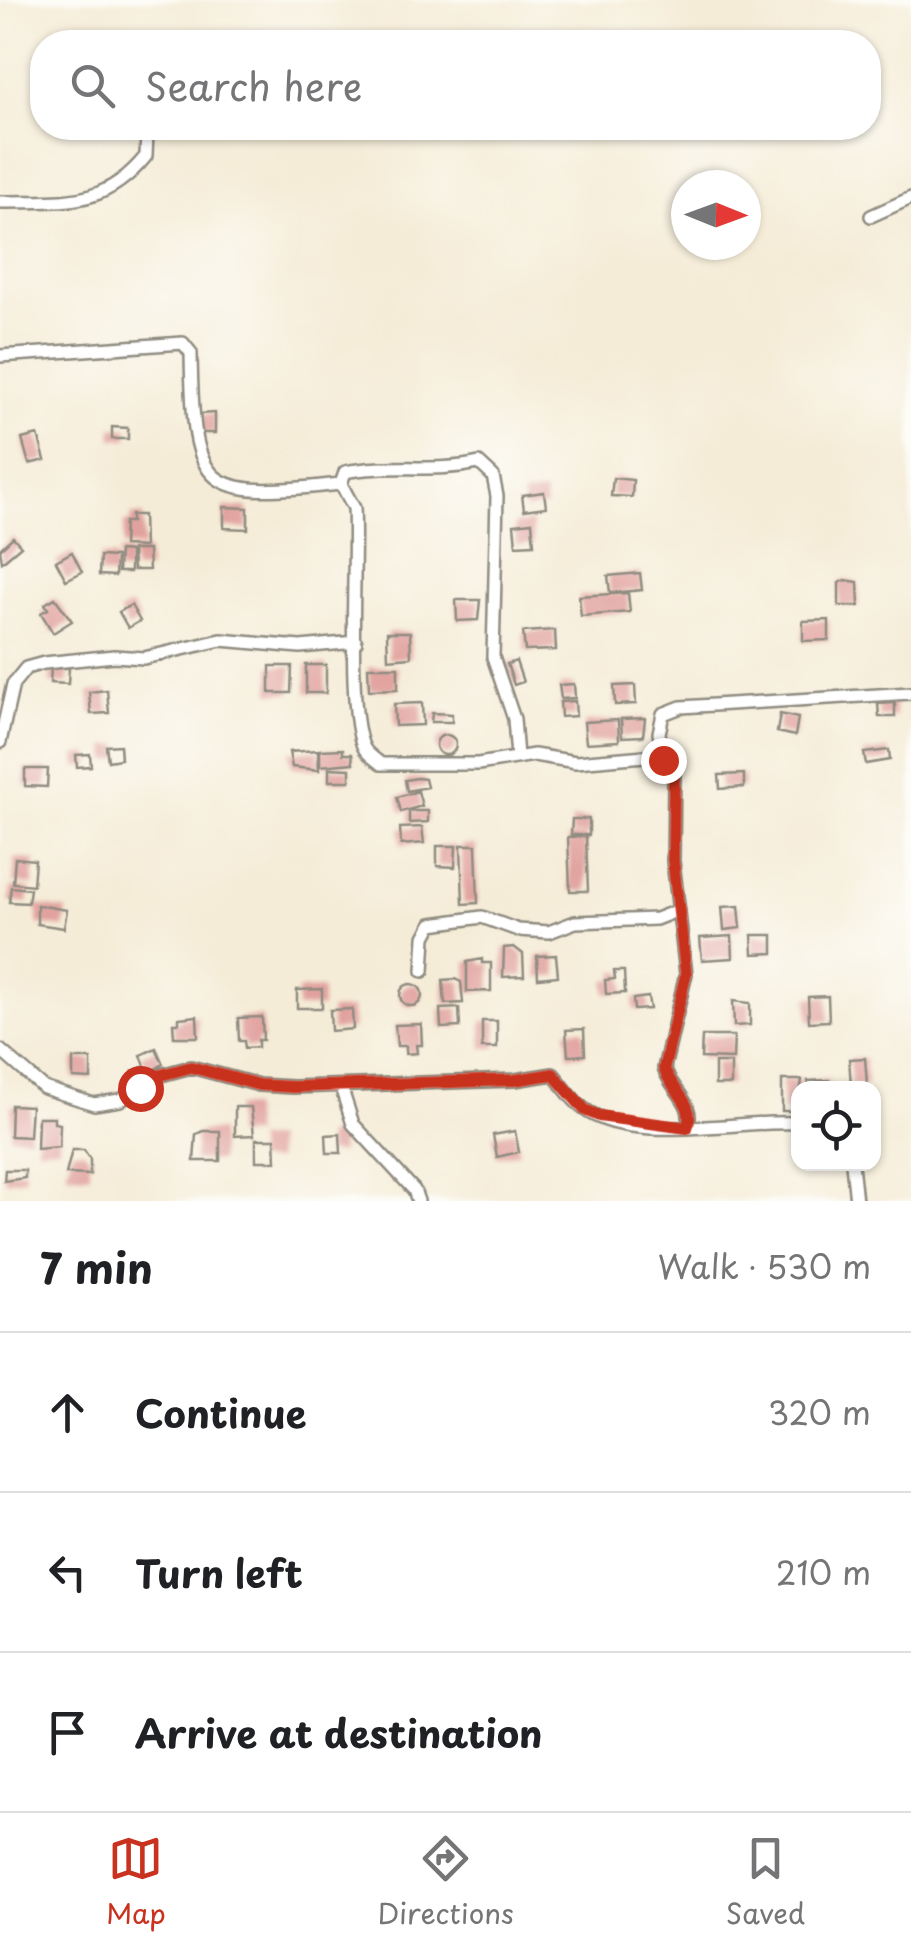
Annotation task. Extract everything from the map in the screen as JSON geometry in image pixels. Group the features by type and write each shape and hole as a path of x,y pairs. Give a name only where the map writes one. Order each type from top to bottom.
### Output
{"street":[{"path":"0,202 73,200 104,194 146,156 147,140"},
{"path":"871,216 911,198"},
{"path":"0,356 183,343 191,353 198,450 205,469 218,482 250,490 340,484"},
{"path":"340,484 345,472 388,465 455,468 478,463 493,476 497,496 493,657 514,719 517,758"},
{"path":"340,484 354,508 354,708 364,747 381,764 436,766 517,758 601,762 646,756 663,760"},
{"path":"0,742 12,684 26,668 114,656 144,658 221,640 300,647 356,642"},
{"path":"687,1128 691,1118 685,1100 668,1083 664,1068 686,974 673,860 674,775 663,760 659,733 662,714 681,707 911,692"},
{"path":"423,970 425,937 432,924 456,918 482,916 518,930 550,932 576,922 656,919 679,910"},
{"path":"0,1050 44,1088 94,1104 120,1100 161,1075 191,1067 259,1085 341,1087 429,1080 515,1080 553,1074 585,1110 599,1116 687,1128 791,1123"},
{"path":"341,1087 353,1124 414,1190 418,1201"},
{"path":"853,1171 856,1201"}],"building":[{"path":"215,413 215,433 200,433 199,414"},
{"path":"112,427 128,428 128,439 112,439"},
{"path":"38,435 45,460 29,464 22,439"},
{"path":"613,478 633,480 632,497 611,496"},
{"path":"544,492 546,507 524,510 522,495"},
{"path":"224,507 248,508 248,529 224,528"},
{"path":"131,515 143,515 144,547 123,546 124,522 131,522"},
{"path":"532,522 534,544 516,545 514,524"},
{"path":"13,537 21,546 2,562 0,549"},
{"path":"132,550 148,550 149,570 133,570"},
{"path":"119,551 130,552 130,572 118,572"},
{"path":"72,552 82,572 66,580 56,561"},
{"path":"100,556 116,557 115,576 99,575"},
{"path":"640,573 642,590 610,593 608,576"},
{"path":"858,582 859,606 839,606 839,583"},
{"path":"628,593 630,612 581,616 579,596"},
{"path":"55,598 72,621 53,633 41,613 48,609 45,604"},
{"path":"456,600 480,600 478,620 457,621"},
{"path":"131,605 140,621 128,628 119,612"},
{"path":"829,620 829,640 803,641 803,621"},
{"path":"555,630 556,650 525,651 523,632"},
{"path":"387,632 410,632 411,657 388,659"},
{"path":"516,661 523,682 514,685 507,664"},
{"path":"306,665 326,665 326,693 306,693"},
{"path":"270,666 292,666 291,693 270,693"},
{"path":"368,667 398,667 398,689 369,690"},
{"path":"51,668 69,668 68,684 50,683"},
{"path":"574,684 575,698 561,699 559,685"},
{"path":"635,685 636,704 615,705 614,686"},
{"path":"107,690 109,713 91,714 89,692"},
{"path":"575,701 576,716 561,717 560,702"},
{"path":"422,703 423,725 395,726 394,704"},
{"path":"895,703 895,717 879,717 878,704"},
{"path":"432,713 452,714 452,722 431,722"},
{"path":"780,714 798,718 795,736 777,732"},
{"path":"645,718 643,736 622,737 621,719"},
{"path":"618,720 619,741 586,743 584,722"},
{"path":"442,735 450,735 456,745 450,755 442,755 436,749 436,741"},
{"path":"120,745 121,759 108,761 106,746"},
{"path":"343,749 343,754 352,754 353,763 320,766 320,750"},
{"path":"318,750 319,770 292,767 289,752"},
{"path":"889,750 890,760 866,764 864,753"},
{"path":"90,754 91,766 77,767 76,755"},
{"path":"329,768 350,769 350,781 329,781"},
{"path":"25,769 48,769 47,787 25,786"},
{"path":"744,774 744,787 720,789 719,775"},
{"path":"425,779 427,787 407,791 405,780"},
{"path":"418,791 422,806 401,812 397,797"},
{"path":"409,811 428,811 428,822 409,823"},
{"path":"572,819 589,819 589,835 571,835"},
{"path":"422,827 424,843 401,845 400,828"},
{"path":"586,836 588,891 570,891 568,837"},
{"path":"461,845 476,845 478,903 463,904"},
{"path":"437,846 456,846 455,867 437,866"},
{"path":"15,858 35,860 33,885 13,883"},
{"path":"11,887 30,889 28,903 9,902"},
{"path":"37,905 67,910 64,928 37,924"},
{"path":"739,906 741,928 724,930 722,907"},
{"path":"752,935 773,935 773,953 753,954"},
{"path":"732,936 733,958 702,960 700,938"},
{"path":"514,947 523,954 524,976 503,977 504,948"},
{"path":"556,955 558,976 538,978 537,956"},
{"path":"482,959 482,963 491,963 491,991 467,992 467,962"},
{"path":"614,971 624,971 625,993 606,994 605,980 615,979"},
{"path":"443,980 461,982 463,1003 445,1004"},
{"path":"407,984 415,984 422,995 415,1006 407,1006 400,999 400,991"},
{"path":"322,989 322,1008 297,1008 297,990"},
{"path":"828,996 829,1021 809,1022 808,997"},
{"path":"648,997 650,1009 634,1010 633,999"},
{"path":"733,1001 750,1003 750,1025 734,1026"},
{"path":"459,1008 460,1027 441,1028 440,1009"},
{"path":"352,1009 353,1029 331,1031 330,1010"},
{"path":"197,1016 198,1037 174,1037 173,1023 179,1023 179,1018"},
{"path":"262,1017 263,1040 258,1040 258,1047 245,1048 244,1041 239,1041 238,1018"},
{"path":"482,1021 497,1021 497,1048 482,1048"},
{"path":"421,1024 422,1045 416,1045 417,1053 406,1054 406,1046 397,1046 395,1025"},
{"path":"584,1029 585,1055 568,1056 566,1030"},
{"path":"702,1036 734,1036 733,1059 701,1058"},
{"path":"156,1048 163,1064 137,1081 133,1071 145,1066 141,1055"},
{"path":"865,1058 867,1081 851,1081 849,1059"},
{"path":"73,1059 91,1059 91,1079 73,1078"},
{"path":"715,1063 731,1063 731,1085 715,1085"},
{"path":"782,1080 802,1080 791,1081 791,1111 782,1111"},
{"path":"11,1105 31,1106 29,1137 10,1136"},
{"path":"235,1107 251,1107 254,1135 235,1136"},
{"path":"38,1117 54,1117 54,1123 60,1124 59,1147 37,1149"},
{"path":"220,1131 220,1161 194,1161 196,1134"},
{"path":"515,1131 519,1152 497,1157 493,1135"},
{"path":"340,1134 341,1153 327,1153 326,1135"},
{"path":"256,1139 275,1139 276,1161 256,1161"},
{"path":"72,1150 84,1150 90,1159 90,1175 66,1174"},
{"path":"5,1170 25,1170 25,1178 4,1181"}],"route":[{"path":"140,1088 161,1075 191,1067 239,1076 259,1085 293,1087 515,1080 553,1074 585,1110 599,1116 687,1128 691,1118 685,1100 668,1083 664,1068 665,1050 686,974 673,860 674,775 663,760"}]}
